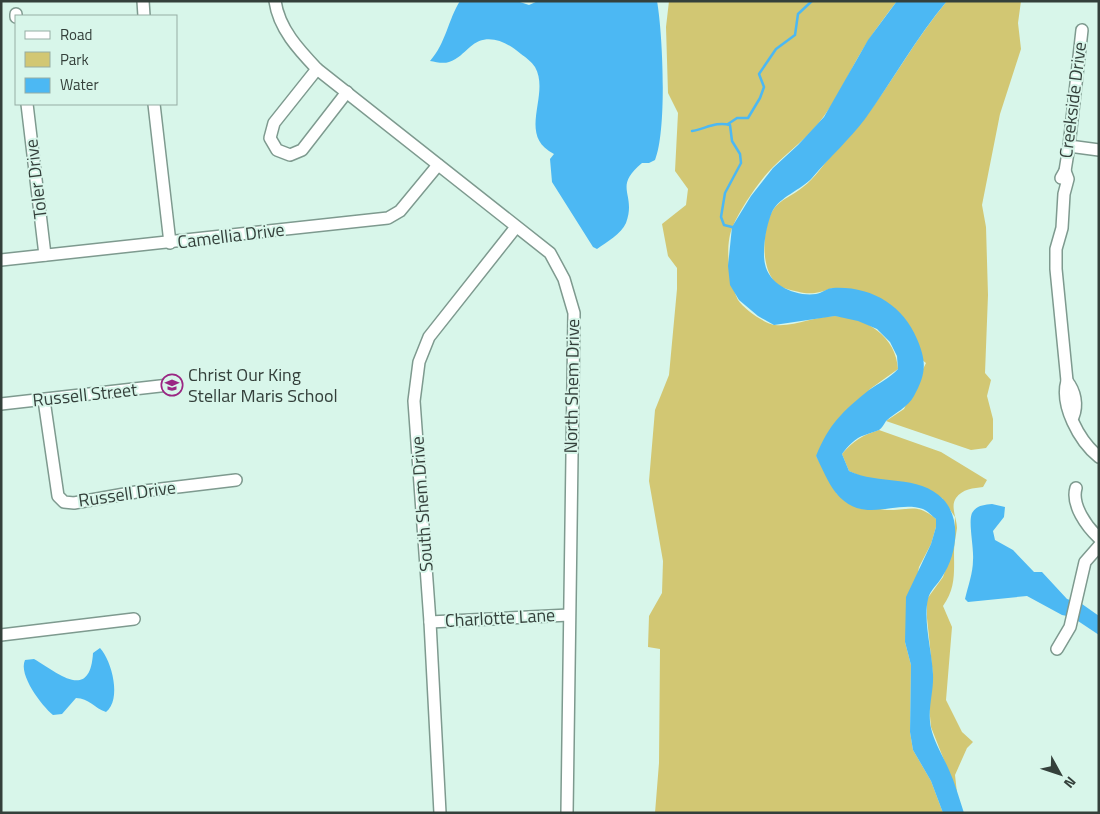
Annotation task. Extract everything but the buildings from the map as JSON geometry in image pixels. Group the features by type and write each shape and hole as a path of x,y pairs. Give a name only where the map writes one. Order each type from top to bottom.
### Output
{"street":[{"path":"143,1 144,15"},
{"name":"North Shem Drive","path":"275,1 285,29 295,46 317,69 550,253 564,279 574,313 567,813"},
{"name":"Creekside Drive","path":"1082,30 1065,171 1068,178 1064,194 1062,228 1056,249 1056,269 1067,380 1064,390 1066,410 1072,417 1077,430 1099,457"},
{"path":"317,69 274,123 270,138 277,150 290,154 302,150 347,92"},
{"name":"Toler Drive","path":"27,105 45,255"},
{"path":"154,105 170,243"},
{"path":"1069,146 1099,150"},
{"name":"Camellia Drive","path":"1,260 388,218 400,211 438,165"},
{"name":"South Shem Drive","path":"440,813 430,622 414,401 419,362 429,337 516,227"},
{"name":"Russell Street","path":"1,404 169,385"},
{"name":"Russell Drive","path":"44,400 58,496 64,502 74,503 136,492 236,480"},
{"path":"1076,488 1074,493 1080,514 1086,525 1099,538"},
{"path":"1057,649 1070,627 1085,562 1099,546"},
{"name":"Charlotte Lane","path":"430,622 569,615"},
{"path":"1,635 134,619"}],"green space":[{"path":"669,1 897,1 868,41 824,116 768,173 745,203 730,234 728,253 732,284 738,300 760,319 771,324 782,325 828,316 847,317 858,320 878,331 892,347 898,369 870,389 816,456 837,494 881,509 918,509 936,519 936,527 931,544 919,567 905,642 911,665 910,732 913,750 931,781 943,813 655,813 659,763 660,649 648,647 649,616 662,593 663,561 649,481 655,410 669,375 677,289 677,268 668,256 662,224 686,205 688,189 675,171 678,113 668,93 666,27"},
{"path":"947,1 1021,1 1018,23 1021,49 1000,114 982,205 986,227 988,295 985,373 991,380 987,396 993,419 993,439 986,448 971,450 886,421 904,409 926,363 832,288 808,293 784,288 776,283 770,275 765,253 766,229 773,210 779,203 799,190 819,171 875,105 925,30"},
{"path":"879,430 941,452 987,480 983,487 965,491 954,501 957,528 953,580 950,593 943,606 952,627 946,700 962,732 973,742 967,748 955,775 957,793 931,727 929,705 933,676 927,618 927,599 943,577 954,545 955,517 942,498 860,476 849,471 842,454 859,439"}],"water":[{"path":"460,1 517,1 529,5 538,1 657,1 663,82 659,146 655,160 649,163 642,163 628,179 629,213 624,227 597,249 593,247 552,182 550,159 554,154 543,146 537,136 536,114 539,78 532,63 509,45 489,39 476,42 458,58 449,62 430,61 440,47"},
{"path":"897,1 947,1 859,127 812,178 775,207 766,231 764,258 768,271 778,284 800,294 816,294 831,288 847,288 873,294 884,300 903,316 911,327 920,347 924,368 921,381 914,396 905,407 886,421 880,429 858,438 842,454 849,471 873,478 910,483 933,491 943,499 953,517 955,537 951,558 928,599 927,626 933,674 930,721 934,738 951,775 964,813 943,813 931,781 913,750 910,732 911,665 905,642 906,597 931,544 936,527 936,519 923,509 912,507 868,510 846,503 833,489 816,456 826,435 837,419 869,390 898,369 897,356 890,342 877,329 858,321 835,316 774,325 758,316 739,300 730,285 728,266 732,227 751,196 773,168 824,117 868,40"},
{"path":"992,504 1005,507 1004,517 993,531 995,540 1013,550 1034,572 1042,572 1067,599 1082,604 1099,616 1099,635 1072,617 1062,615 1027,596 968,602 965,599 973,565 972,513 978,507"},
{"path":"100,648 108,662 113,680 114,699 111,706 106,712 88,701 76,698 62,714 53,715 32,690 25,674 25,660 34,659 62,676 71,680 79,680 86,677 91,668 93,653"}],"waterway":[{"path":"728,124 737,118 748,118 764,87 759,74 776,49 795,35 798,14 812,1"},
{"path":"692,131 715,125 730,125 732,141 740,154 741,163 725,193 721,217 724,225 732,227"}],"place":[{"name":"Christ Our King Stellar Maris School","path":"172,385"}]}
